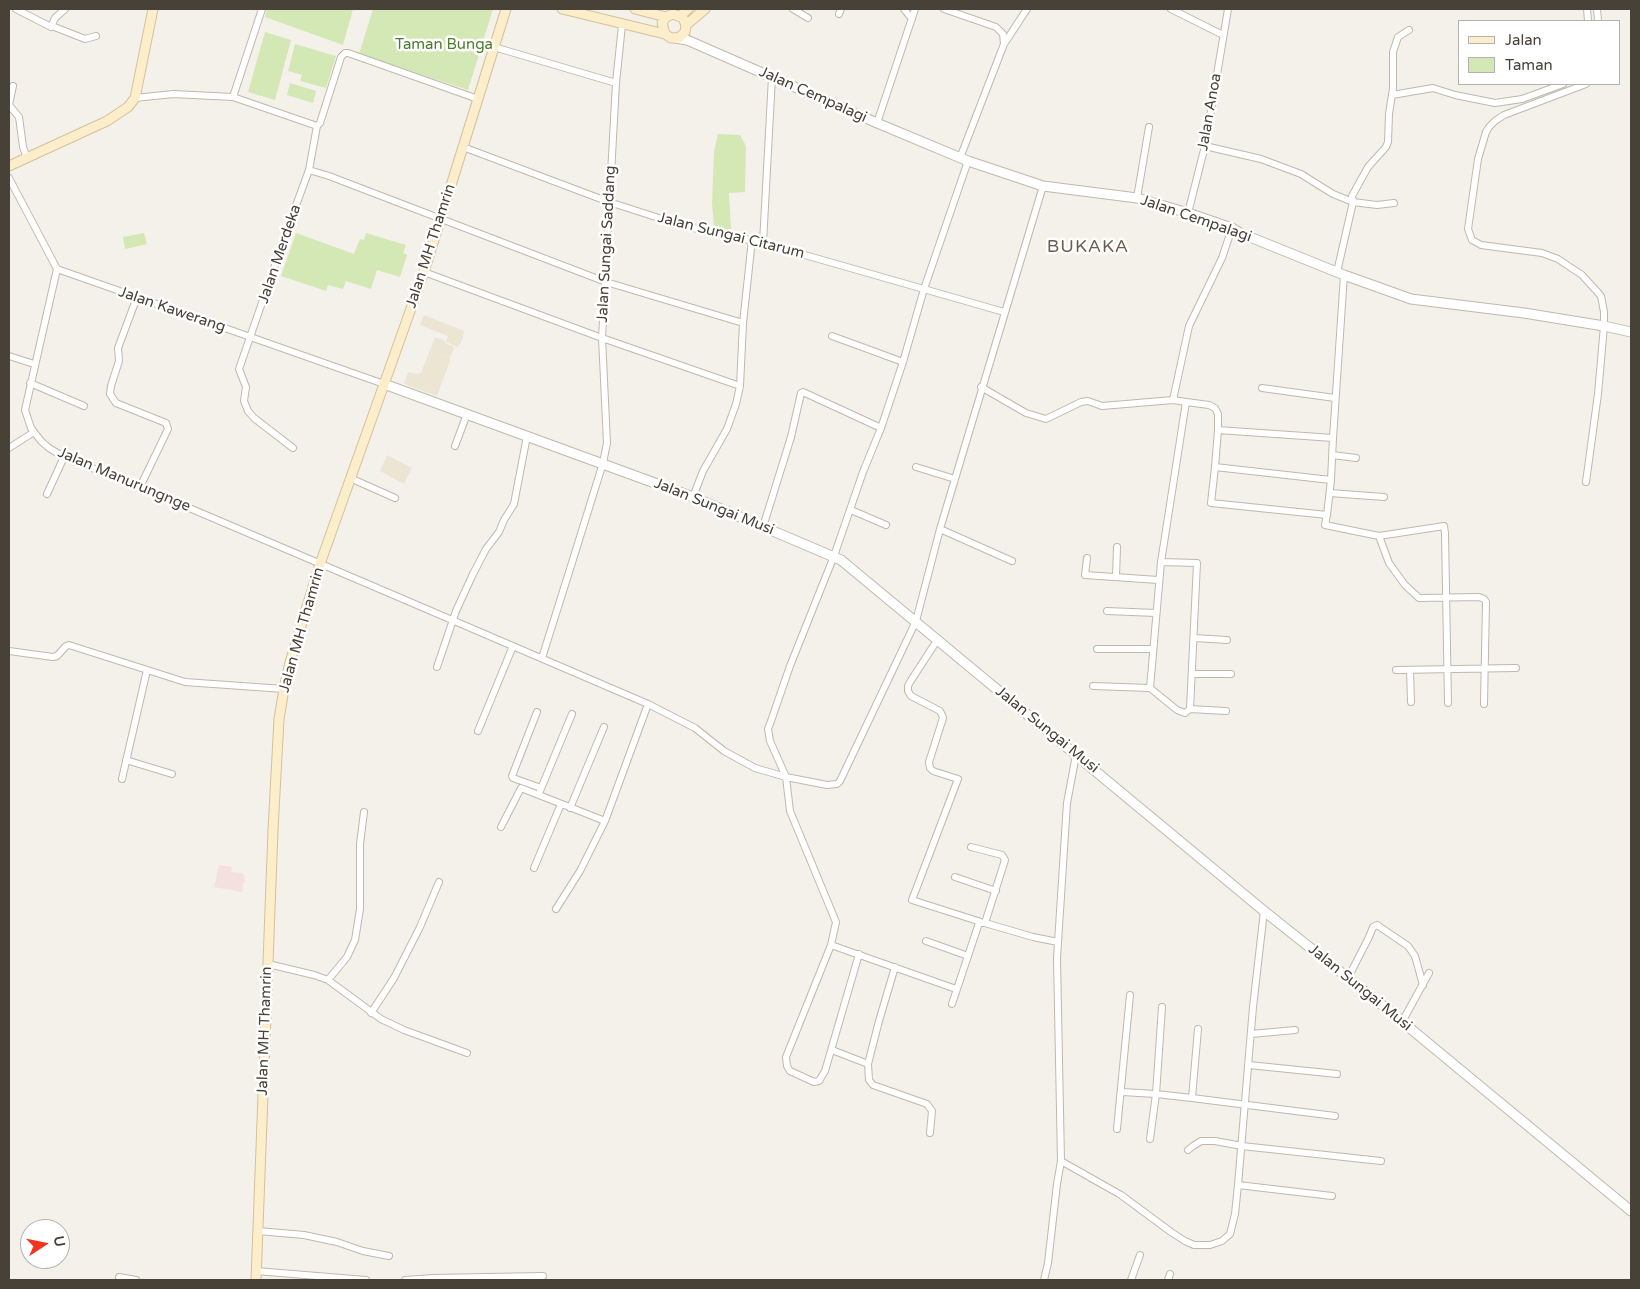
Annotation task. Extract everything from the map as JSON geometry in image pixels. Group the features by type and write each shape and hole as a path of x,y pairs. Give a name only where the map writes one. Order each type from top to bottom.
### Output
{"main road":[{"path":"9,166 107,121 128,107 135,98 153,9"},
{"name":"Jalan MH Thamrin","path":"256,1276 279,719 284,689 290,662 320,564 424,272 506,9"},
{"path":"562,9 665,34 671,38 679,38 686,33 704,9"},
{"path":"635,9 666,17"},
{"path":"680,16 688,9"},
{"path":"665,34 662,23 666,17 673,14 680,16"},
{"path":"680,16 686,33"}],"street":[{"path":"16,9 51,28 52,26 85,39 96,36"},
{"path":"52,26 55,18 66,9"},
{"path":"233,97 262,9"},
{"path":"793,9 808,18"},
{"path":"904,9 912,19"},
{"path":"876,123 915,9"},
{"path":"944,9 996,27 1003,34 1004,44"},
{"path":"860,954 822,1078 817,1082 793,1073 787,1066 786,1058 830,945 836,922 790,811 786,777 770,741 768,729 790,666 834,556 863,472 881,428 903,362 964,159 1004,44 1027,9"},
{"path":"1171,9 1223,35"},
{"name":"Jalan Anoa","path":"1188,214 1205,146 1228,9"},
{"name":"Jalan Sungai Saddang","path":"542,658 603,463 607,443 602,338 616,83 622,25"},
{"path":"1409,30 1398,37 1394,45 1388,142 1386,147 1368,167 1352,196 1353,202 1340,274 1331,480 1325,525 1379,536 1444,526 1448,702"},
{"name":"Jalan Cempalagi","path":"686,33 772,78 876,123 964,159 1043,186 1137,198 1232,228 1340,274 1411,299 1524,313 1631,332"},
{"path":"494,48 616,83"},
{"path":"135,98 173,94 233,97 317,126 320,123 341,57 345,53 478,99"},
{"path":"763,243 772,78"},
{"path":"1392,95 1433,88 1455,95 1495,103 1522,99 1560,85"},
{"path":"1583,85 1504,115 1489,127 1478,159 1468,229 1470,236 1477,243 1542,253 1558,259 1582,275 1601,296 1604,326 1598,394 1586,482"},
{"path":"14,86 9,105 19,117 23,147 27,158"},
{"name":"Jalan Merdeka","path":"293,448 254,418 248,411 244,401 246,386 240,369 309,170 317,126"},
{"path":"1137,198 1149,127"},
{"path":"1205,146 1262,159 1301,174 1333,194 1353,202 1376,205 1394,202"},
{"name":"Jalan Sungai Citarum","path":"463,147 609,202 684,226 752,240 1004,312"},
{"path":"309,170 606,282 744,322"},
{"path":"9,178 57,269"},
{"name":"Jalan Manurungnge","path":"57,269 25,410 27,420 34,432 49,448 648,704 695,728 724,751 755,768 786,777 827,785 837,784 840,781 916,621 981,387 1043,186"},
{"path":"1173,400 1189,326 1222,258 1232,228"},
{"path":"693,497 703,471 726,429 736,404 740,386 752,240"},
{"name":"Jalan Kawerang","path":"57,269 384,384"},
{"path":"424,272 602,338 740,386"},
{"path":"137,297 118,348 119,361 110,394 116,403 166,423 168,427 140,487"},
{"path":"832,336 903,362"},
{"path":"9,356 34,364"},
{"path":"30,383 84,406"},
{"name":"Jalan Sungai Musi","path":"384,384 693,497 842,560 1631,1211"},
{"path":"981,387 1026,413 1046,419 1088,401 1102,406 1173,400 1209,404 1215,408 1218,414 1211,503 1327,515"},
{"path":"1262,388 1335,398"},
{"path":"763,527 801,393 804,392 881,428"},
{"path":"1150,688 1158,580 1186,402"},
{"path":"455,446 466,414"},
{"path":"1218,430 1333,438"},
{"path":"9,448 34,432"},
{"path":"437,667 454,621 456,610 473,574 514,504 527,436"},
{"path":"1332,454 1356,458"},
{"path":"47,494 64,456"},
{"path":"916,467 955,479"},
{"path":"1215,467 1331,480"},
{"path":"350,478 395,498"},
{"path":"1330,493 1384,497"},
{"path":"851,510 886,525"},
{"path":"940,529 1012,562"},
{"path":"1379,536 1389,563 1404,585 1419,598 1479,597 1486,602 1484,704"},
{"path":"1116,577 1117,547"},
{"path":"1087,558 1085,575 1158,580"},
{"path":"1161,562 1197,564 1190,709"},
{"path":"1107,610 1156,613"},
{"path":"1194,638 1227,640"},
{"path":"938,639 908,686 911,696 940,711 942,714 943,718 929,762 930,768 933,771 958,779 912,900 983,923 1058,942"},
{"path":"9,651 53,657 57,656 66,646 72,646 192,684 284,689"},
{"path":"478,731 513,646"},
{"path":"1097,649 1153,649"},
{"path":"1396,670 1516,668"},
{"path":"122,779 147,670"},
{"path":"1410,670 1411,702"},
{"path":"1192,674 1231,674"},
{"path":"1093,686 1150,688 1177,710 1185,713 1190,709 1226,711"},
{"path":"556,909 580,871 605,821 648,704"},
{"path":"537,712 512,776 513,778 561,804 605,821"},
{"path":"540,791 572,714"},
{"path":"570,808 604,727"},
{"path":"1044,1280 1048,1263 1060,1164 1058,942 1067,803 1076,754"},
{"path":"126,760 172,774"},
{"path":"501,827 520,788 540,791"},
{"path":"534,868 561,804"},
{"path":"328,980 347,957 355,940 360,909 360,844 364,812"},
{"path":"952,1004 977,925 983,923 1006,862 1004,858 971,846"},
{"path":"955,877 996,891"},
{"path":"371,1013 394,978 420,927 439,882"},
{"path":"1060,1164 1121,1195 1171,1232 1194,1244 1217,1243 1230,1234 1238,1185 1264,910"},
{"path":"1348,978 1373,927 1377,925 1408,946 1415,956 1423,985"},
{"path":"926,941 968,956"},
{"path":"830,945 956,989"},
{"path":"268,964 328,980 371,1013 404,1030 467,1053"},
{"path":"895,967 878,1021 868,1064 869,1080 873,1085 927,1104 932,1111 930,1132"},
{"path":"1402,1022 1429,973"},
{"path":"1117,1129 1130,996"},
{"path":"1150,1139 1156,1094 1162,1007"},
{"path":"1192,1098 1198,1029"},
{"path":"1251,1034 1295,1030"},
{"path":"832,1050 868,1064"},
{"path":"1249,1065 1337,1074"},
{"path":"1122,1092 1192,1098 1335,1116"},
{"path":"1188,1150 1201,1141 1215,1141 1242,1146 1381,1161"},
{"path":"1238,1185 1332,1196"},
{"path":"258,1231 304,1235 389,1256"},
{"path":"1131,1280 1140,1255"},
{"path":"256,1276 366,1280"},
{"path":"405,1280 542,1276"},
{"path":"119,1277 136,1280"}],"shaded area":[{"path":"424,315 464,331 462,341 458,347 446,342 448,336 420,325"},
{"path":"435,337 453,346 454,349 450,357 441,354 451,358 437,396 404,384 408,372 421,373"},
{"path":"387,455 412,468 404,484 380,471"},
{"path":"219,865 232,867 231,872 243,873 245,881 242,892 214,887"}],"green space":[{"path":"267,9 353,9 343,45 265,17"},
{"name":"Taman Bunga","path":"373,9 493,9 468,90 359,54"},
{"path":"265,32 291,40 275,100 248,92"},
{"path":"295,44 336,56 326,88 300,81 302,75 288,71"},
{"path":"290,83 316,91 313,103 287,95"},
{"path":"718,134 740,135 746,146 745,192 729,193 731,230 714,227 712,203 714,152"},
{"path":"144,233 147,244 125,249 123,237"},
{"path":"296,233 354,254 360,239 364,240 366,233 406,245 403,253 407,255 400,277 377,270 371,289 346,281 343,289 328,285 326,291 281,276"}],"district":[{"name":"BUKAKA","path":"1088,247"}]}
